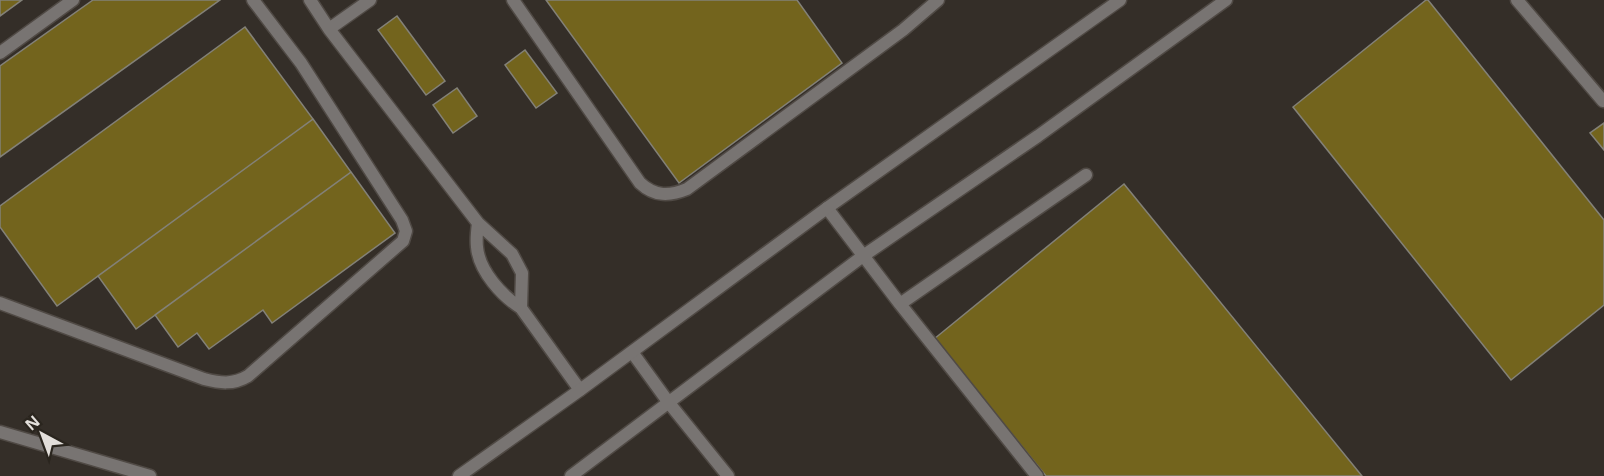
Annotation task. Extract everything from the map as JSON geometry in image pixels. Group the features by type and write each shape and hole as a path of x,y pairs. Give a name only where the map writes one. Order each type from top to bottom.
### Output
{"street":[{"path":"0,53 73,0"},
{"path":"0,303 204,379 234,382 248,376 403,242 406,231 402,220 301,63 253,0"},
{"path":"310,0 329,29 478,223 501,242 518,262 523,284 521,308"},
{"path":"329,29 370,0"},
{"path":"513,0 640,183 655,193 669,195 687,189 903,30 938,0"},
{"path":"459,476 827,208 1120,0"},
{"path":"571,476 863,256 1038,136 1226,0"},
{"path":"1517,0 1603,101"},
{"path":"900,304 1086,175"},
{"path":"827,208 1037,476"},
{"path":"478,223 477,249 486,273 508,300 521,308 580,390"},
{"path":"632,352 669,403 728,476"},
{"path":"0,432 150,476"}],"building":[{"path":"0,0 22,0 0,16"},
{"path":"93,0 220,0 0,157 0,66"},
{"path":"546,0 797,0 842,63 679,183"},
{"path":"1426,0 1604,220 1604,305 1511,380 1293,107"},
{"path":"397,16 445,81 426,95 378,30"},
{"path":"245,27 313,119 57,306 0,227 0,206"},
{"path":"525,50 557,93 536,108 505,65"},
{"path":"457,88 477,116 453,133 433,105"},
{"path":"313,119 351,172 136,329 98,276"},
{"path":"1604,123 1604,150 1590,133"},
{"path":"351,172 395,233 272,323 263,310 209,349 197,333 178,347 155,315"},
{"path":"1124,184 1362,476 1046,476 934,339"}]}
